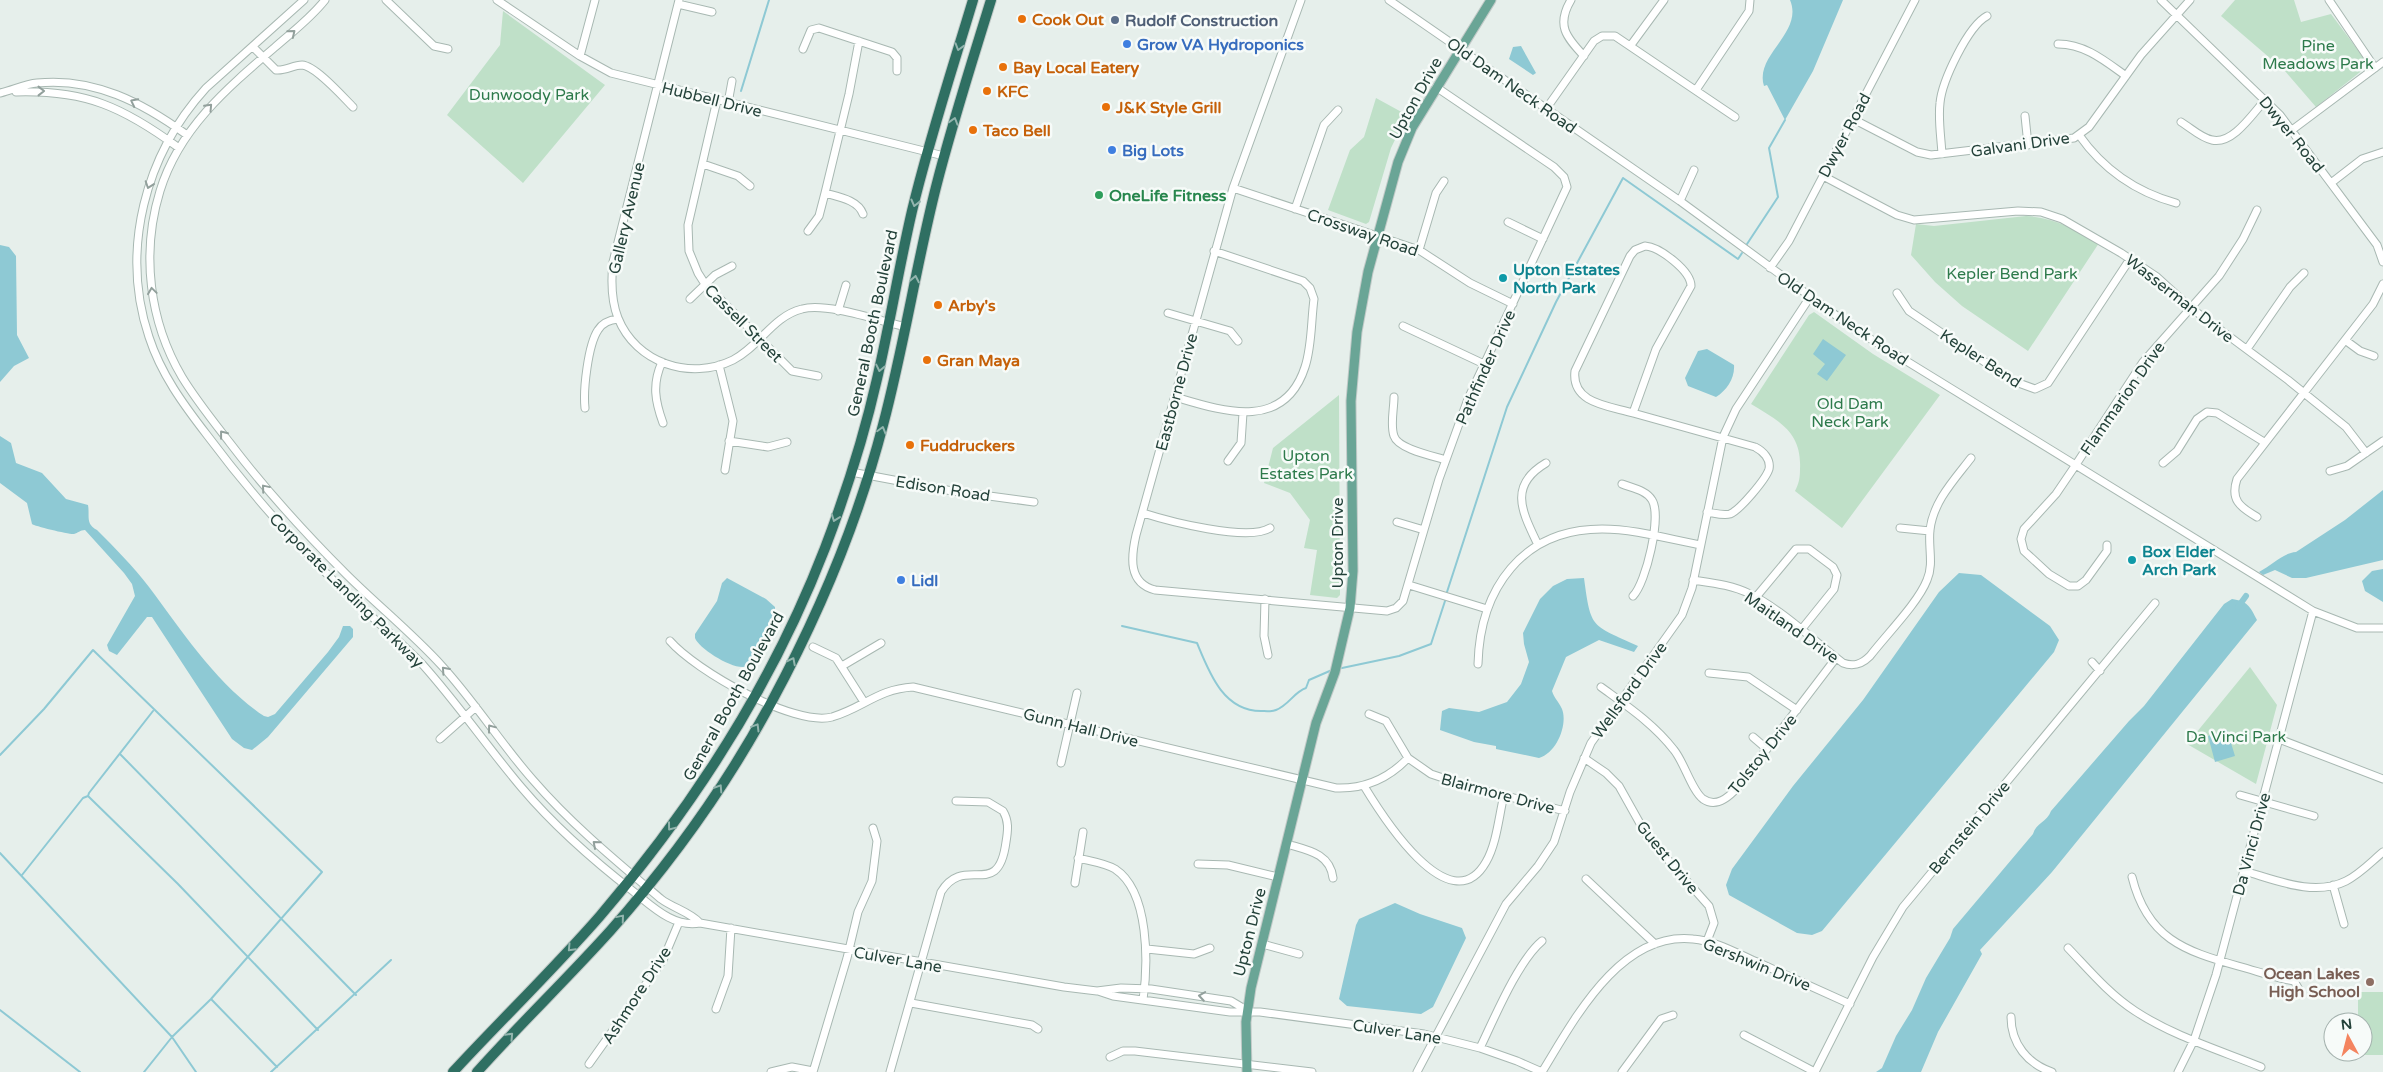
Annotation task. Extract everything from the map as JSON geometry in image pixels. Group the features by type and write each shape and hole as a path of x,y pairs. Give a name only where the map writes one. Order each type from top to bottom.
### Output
{"highway":[{"name":"General Booth Boulevard","path":"453,1072 585,933 633,876 699,788 753,697 795,617 824,550 851,472 877,380 909,226 927,152 973,0"},
{"name":"General Booth Boulevard","path":"477,1072 611,930 647,887 715,794 770,704 820,602 840,554 868,476 883,426 906,327 921,250 944,156 991,0"}],"main road":[{"name":"Upton Drive","path":"1247,1067 1248,1011 1262,944 1316,724 1342,648 1350,608 1353,571 1351,401 1357,332 1377,236 1404,144 1436,87 1491,0"}],"street":[{"name":"Corporate Landing Parkway","path":"304,0 206,88 168,140 147,190 140,221 137,277 142,313 154,352 172,388 243,481 310,556 420,663 466,716 495,755 538,806 588,854 639,896"},
{"name":"Corporate Landing Parkway","path":"325,0 306,21 263,57 207,109 179,148 162,186 152,229 150,279 157,318 169,352 188,387 253,473 304,530 441,665 547,796 583,832 647,887"},
{"path":"386,0 434,46 448,49"},
{"name":"Hubbell Drive","path":"497,0 580,56 611,73 944,156"},
{"path":"580,56 595,0"},
{"name":"Eastborne Drive","path":"1301,0 1233,188 1214,251 1132,560 1134,573 1146,587 1155,590 1350,608"},
{"name":"Old Dam Neck Road","path":"1389,0 1680,201 1856,330 2313,611 2357,628 2383,628"},
{"path":"1399,7 1404,0"},
{"path":"1571,0 1564,11 1563,23 1567,38 1584,56"},
{"path":"1631,45 1664,0"},
{"path":"1696,90 1749,11 1750,0"},
{"name":"Dwyer Road","path":"1770,268 1789,241 1914,0"},
{"name":"Dwyer Road","path":"2161,0 2266,99 2292,130 2377,245 2383,262"},
{"name":"Galvani Drive","path":"1853,119 1917,152 1931,155 2066,140 2079,135 2089,127 2146,50 2190,0"},
{"path":"2329,0 2375,68"},
{"path":"678,2 712,12"},
{"name":"Gallery Avenue","path":"678,2 613,262 611,286 618,319 634,342 662,362 693,369 719,366 740,356 761,340 779,321 793,312 810,307 838,311 906,327"},
{"path":"1942,154 1939,113 1942,93 1958,56 1976,24 1987,16"},
{"path":"803,49 809,32 817,28 895,54 898,62 897,71"},
{"path":"1546,109 1594,41 1607,35 1615,36 1631,45 1735,117"},
{"path":"808,231 819,216 840,131 859,41"},
{"path":"2058,44 2071,45 2089,52 2126,76"},
{"path":"253,47 277,70 299,66 309,67 353,107"},
{"path":"2292,130 2383,62"},
{"path":"728,103 732,81"},
{"path":"3,92 46,82 66,82 91,86 126,98 187,135"},
{"name":"Pathfinder Drive","path":"1350,608 1392,610 1403,601 1446,460 1468,400 1566,192 1564,177 1554,167 1436,87"},
{"path":"3,92 50,91 83,97 123,112 179,148"},
{"path":"2182,122 2207,139 2224,140 2235,132 2266,99"},
{"name":"Cassell Street","path":"717,100 688,224 688,241 693,262 705,284 792,371 818,376"},
{"path":"1295,209 1324,125 1338,110"},
{"path":"2026,116 2028,145"},
{"path":"2079,135 2098,158 2126,181 2157,198 2176,203"},
{"path":"2331,183 2362,159 2383,152"},
{"path":"703,164 738,176 750,186"},
{"path":"1680,201 1694,170"},
{"name":"Wasserman Drive","path":"1823,176 1897,215 1914,220 2018,211 2050,215 2083,230 2157,277 2191,308 2303,392 2346,427 2366,453"},
{"path":"1419,250 1436,193 1444,181"},
{"name":"Crossway Road","path":"1233,188 1419,250 1470,283 1513,304"},
{"path":"825,193 854,203 861,208 863,214"},
{"name":"Flammarion Drive","path":"2107,545 2107,551 2086,580 2074,586 2066,585 2049,574 2023,550 2021,539 2024,530 2056,494 2076,466 2143,362 2232,258 2257,210"},
{"path":"1508,222 1543,239"},
{"path":"1633,412 1656,349 1691,286 1687,272 1650,247 1639,248 1630,256 1575,371 1575,377 1580,393 1589,400 1723,437 1759,449 1766,457 1769,468 1751,494 1736,511 1726,515 1707,512"},
{"path":"1175,397 1220,410 1243,413 1259,411 1276,404 1297,384 1307,358 1313,294 1303,281 1214,251"},
{"name":"Kepler Bend","path":"1897,293 1909,311 2013,381 2035,389 2048,383 2130,259"},
{"path":"690,299 722,270 732,266"},
{"path":"2246,349 2290,287 2304,273"},
{"path":"2257,517 2241,507 2234,493 2241,472 2373,304 2383,284"},
{"path":"838,311 846,285"},
{"name":"Wellsford Drive","path":"1417,1072 1506,904 1538,866 1554,842 1584,758 1601,726 1675,628 1687,602 1694,580 1723,437 1736,409 1810,297"},
{"path":"1168,314 1230,331 1238,341"},
{"path":"585,408 585,379 596,333 606,322 618,319"},
{"path":"1403,326 1484,364"},
{"path":"2345,340 2360,351 2374,356"},
{"path":"662,362 654,390 656,404 663,423"},
{"path":"719,366 732,411 725,470"},
{"path":"1394,397 1392,431 1396,440 1406,447 1446,460"},
{"path":"2163,463 2177,451 2197,420 2207,412 2217,413 2264,442"},
{"path":"1228,461 1241,443 1243,413"},
{"path":"729,441 768,447 786,442"},
{"path":"2330,471 2347,466 2383,441"},
{"name":"Maitland Drive","path":"1694,580 1734,587 1756,597 1836,658 1852,666 1866,660 1924,587 1930,564 1930,530 1940,501 1971,458"},
{"path":"1538,545 1523,514 1520,501 1526,482 1537,469 1546,463"},
{"name":"Edison Road","path":"851,472 1034,502"},
{"path":"243,481 253,473"},
{"path":"1622,484 1648,494 1653,502 1656,513 1643,579 1633,596"},
{"path":"1143,513 1202,528 1256,533 1270,528"},
{"path":"1397,522 1424,530"},
{"path":"1900,528 1930,530"},
{"path":"1478,664 1480,634 1488,609 1503,576 1518,559 1538,545 1560,536 1587,529 1614,529 1700,545"},
{"path":"1756,597 1796,549 1809,549 1829,562 1836,570 1836,584 1801,630"},
{"path":"1409,585 1488,609"},
{"path":"351,597 359,586"},
{"path":"1265,600 1264,636 1268,655"},
{"name":"Bernstein Drive","path":"1815,1072 1873,957 1903,907 2155,603"},
{"name":"Da Vinci Drive","path":"2178,1072 2194,1040 2220,961 2313,611"},
{"name":"Gunn Hall Drive","path":"670,641 691,661 753,697 802,716 823,718 843,713 894,689 923,688 1336,788 1364,786 1389,774 1408,758"},
{"path":"842,666 881,643"},
{"path":"812,647 836,658 864,702"},
{"name":"Tolstoy Drive","path":"1620,701 1663,736 1681,760 1697,792 1708,802 1718,802 1728,798 1836,658"},
{"path":"2092,662 2100,671"},
{"path":"1709,673 1748,677 1797,710"},
{"path":"1601,687 1620,701"},
{"path":"1061,763 1077,693"},
{"path":"440,739 476,707"},
{"name":"Blairmore Drive","path":"1369,714 1382,718 1390,725 1408,758 1431,774 1467,786 1565,811"},
{"path":"1753,737 1767,748"},
{"path":"2279,739 2383,779"},
{"name":"Guest Drive","path":"1584,758 1606,773 1619,786 1648,836 1709,906 1714,923 1707,941"},
{"path":"1364,786 1378,809 1414,855 1444,878 1454,880 1473,876 1486,862 1504,795"},
{"path":"2240,795 2314,816"},
{"path":"890,1072 923,963 939,897 944,888 960,875 983,875 993,872 1000,866 1004,854 1008,826 1003,811 988,802 956,802"},
{"path":"771,1072 792,1067 813,1072 849,951 858,912 873,876 877,840 873,828"},
{"path":"1074,883 1083,832"},
{"path":"1287,844 1324,857 1331,866 1333,878"},
{"path":"2244,871 2302,887 2333,885 2354,876 2383,852"},
{"path":"1078,858 1108,866 1125,878 1140,912 1147,949 1143,1000"},
{"path":"1198,864 1228,865 1278,877"},
{"path":"2132,877 2145,910 2164,934 2188,951 2294,981 2300,991"},
{"path":"1586,879 1655,944"},
{"path":"2333,885 2344,924"},
{"name":"Culver Lane","path":"647,887 668,905 694,917 700,924"},
{"name":"Culver Lane","path":"639,896 658,911 688,926 700,924 731,928 849,951 1097,991 1113,996 1230,1012 1248,1011 1435,1036 1480,1048 1542,1072"},
{"name":"Ashmore Drive","path":"589,1064 663,960 679,922"},
{"path":"716,1009 728,976 731,928"},
{"name":"Gershwin Drive","path":"1542,1072 1581,1010 1601,985 1629,958 1655,944 1686,939 1707,941 1850,1004"},
{"path":"1480,1048 1532,950 1542,941"},
{"path":"1262,944 1299,954"},
{"path":"1147,949 1194,954 1210,948"},
{"path":"2068,948 2108,990 2134,1010 2194,1040 2261,1068"},
{"name":"Culver Lane","path":"1097,991 1113,988 1144,988 1231,1001 1248,1011"},
{"path":"911,1003 1032,1025 1038,1029"},
{"path":"1622,1072 1661,1018 1673,1014"},
{"path":"2012,1017 2013,1034 2020,1049 2034,1063 2052,1072"},
{"path":"1744,1035 1815,1072"},
{"path":"1110,1057 1123,1051 1135,1051 1247,1067 1312,1072"}],"green space":[{"name":"Pine Meadows Park","path":"2235,0 2294,0 2301,22 2331,14 2369,65 2316,107 2285,71 2221,16"},
{"name":"Dunwoody Park","path":"503,11 605,85 523,183 447,115 500,45"},
{"path":"1376,98 1407,115 1391,148 1369,222 1366,224 1328,210 1350,150 1364,137"},
{"name":"Kepler Bend Park","path":"2026,216 2046,219 2064,225 2099,243 2028,351 1962,306 1935,282 1911,255 1916,224 1934,226"},
{"name":"Old Dam Neck Park","path":"1814,312 1873,354 1940,395 1842,528 1795,491 1799,478 1800,456 1793,437 1779,422 1751,404 1809,315"},
{"name":"Upton Estates Park","path":"1339,395 1340,595 1337,598 1310,595 1317,550 1304,548 1310,520 1290,493 1264,483 1273,448"},
{"name":"Da Vinci Park","path":"2250,667 2277,705 2256,784 2187,744"},
{"path":"2358,992 2383,992 2383,1055 2373,1055 2373,1012 2358,1012"}],"water":[{"path":"1790,0 1843,0 1813,71 1785,120 1767,85 1764,86 1763,75 1766,64 1790,23 1792,12"},
{"path":"1521,46 1536,73 1533,75 1509,59 1513,47"},
{"path":"0,245 9,247 16,256 17,335 29,358 14,366 0,382"},
{"path":"1823,339 1846,355 1827,381 1817,374 1825,364 1813,354"},
{"path":"1707,349 1734,365 1730,383 1716,397 1688,386 1685,378 1698,351"},
{"path":"0,436 11,443 16,463 42,473 66,499 88,505 89,522 93,528 137,572 215,673 264,716 268,717 275,714 328,652 339,637 343,626 350,626 353,629 353,637 268,737 252,750 244,748 232,739 152,617 147,617 117,655 109,651 107,645 135,596 132,584 85,530 71,534 32,524 27,503 0,483"},
{"path":"2383,490 2383,560 2306,578 2292,578 2275,570 2263,575 2259,572 2282,557 2296,552 2345,520"},
{"path":"2383,569 2383,602 2365,591 2362,581 2372,571"},
{"path":"1959,573 1981,575 2050,626 2059,640 2054,652 1822,931 1812,935 1797,933 1729,895 1726,885 1732,869 1793,786 1863,700 1939,592"},
{"path":"727,578 766,599 775,607 772,619 755,656 747,666 742,667 727,663 718,658 703,648 695,638 695,634 717,601 722,583"},
{"path":"1584,578 1589,607 1596,623 1602,629 1638,646 1634,652 1599,640 1566,657 1552,691 1562,709 1563,722 1560,737 1551,750 1539,758 1496,749 1496,746 1474,742 1440,730 1442,711 1449,708 1479,712 1507,702 1521,684 1529,662 1523,633 1540,599 1553,586 1567,579"},
{"path":"2232,599 2248,605 2257,620 2052,872 1980,950 1982,954 1938,1032 1921,1072 1876,1072 1882,1068 1896,1036 1912,1010 1926,978 1950,938 1953,929 2033,834 2034,830 2047,818 2051,811 2144,706 2224,604"},
{"path":"2227,730 2235,756 2215,762 2208,736"},
{"path":"1395,903 1420,914 1462,928 1466,938 1433,1007 1421,1014 1347,1006 1339,999 1359,919"}],"waterway":[{"path":"741,91 769,0"},
{"path":"1747,244 1778,197 1769,148 1785,120"},
{"path":"1447,592 1507,407 1556,302 1623,178 1738,259 1742,253"},
{"path":"2238,607 2246,596"},
{"path":"1342,668 1399,656 1431,644 1445,601"},
{"path":"1122,626 1197,643 1219,688 1227,697 1248,709 1272,711 1281,708 1298,692 1306,688 1309,680 1332,670"},
{"path":"0,755 44,709 93,650 322,872 211,999 172,1037 144,1072"},
{"path":"22,875 83,798 88,796 153,711"},
{"path":"120,754 356,995"},
{"path":"88,796 178,884 318,1030"},
{"path":"0,853 172,1037 196,1072"},
{"path":"271,1072 391,960"},
{"path":"211,999 277,1067"},
{"path":"0,1010 80,1072"}],"place":[{"name":"Cook Out","path":"1022,19"},
{"name":"Rudolf Construction","path":"1115,20"},
{"name":"Grow VA Hydroponics","path":"1127,44"},
{"name":"Bay Local Eatery","path":"1003,67"},
{"name":"KFC","path":"987,91"},
{"name":"J&K Style Grill","path":"1106,107"},
{"name":"Taco Bell","path":"973,130"},
{"name":"Big Lots","path":"1112,150"},
{"name":"OneLife Fitness","path":"1099,195"},
{"name":"Upton Estates North Park","path":"1503,278"},
{"name":"Arby's","path":"938,305"},
{"name":"Gran Maya","path":"927,360"},
{"name":"Fuddruckers","path":"910,445"},
{"name":"Box Elder Arch Park","path":"2132,560"},
{"name":"Lidl","path":"901,580"},
{"name":"Ocean Lakes High School","path":"2370,982"}]}
